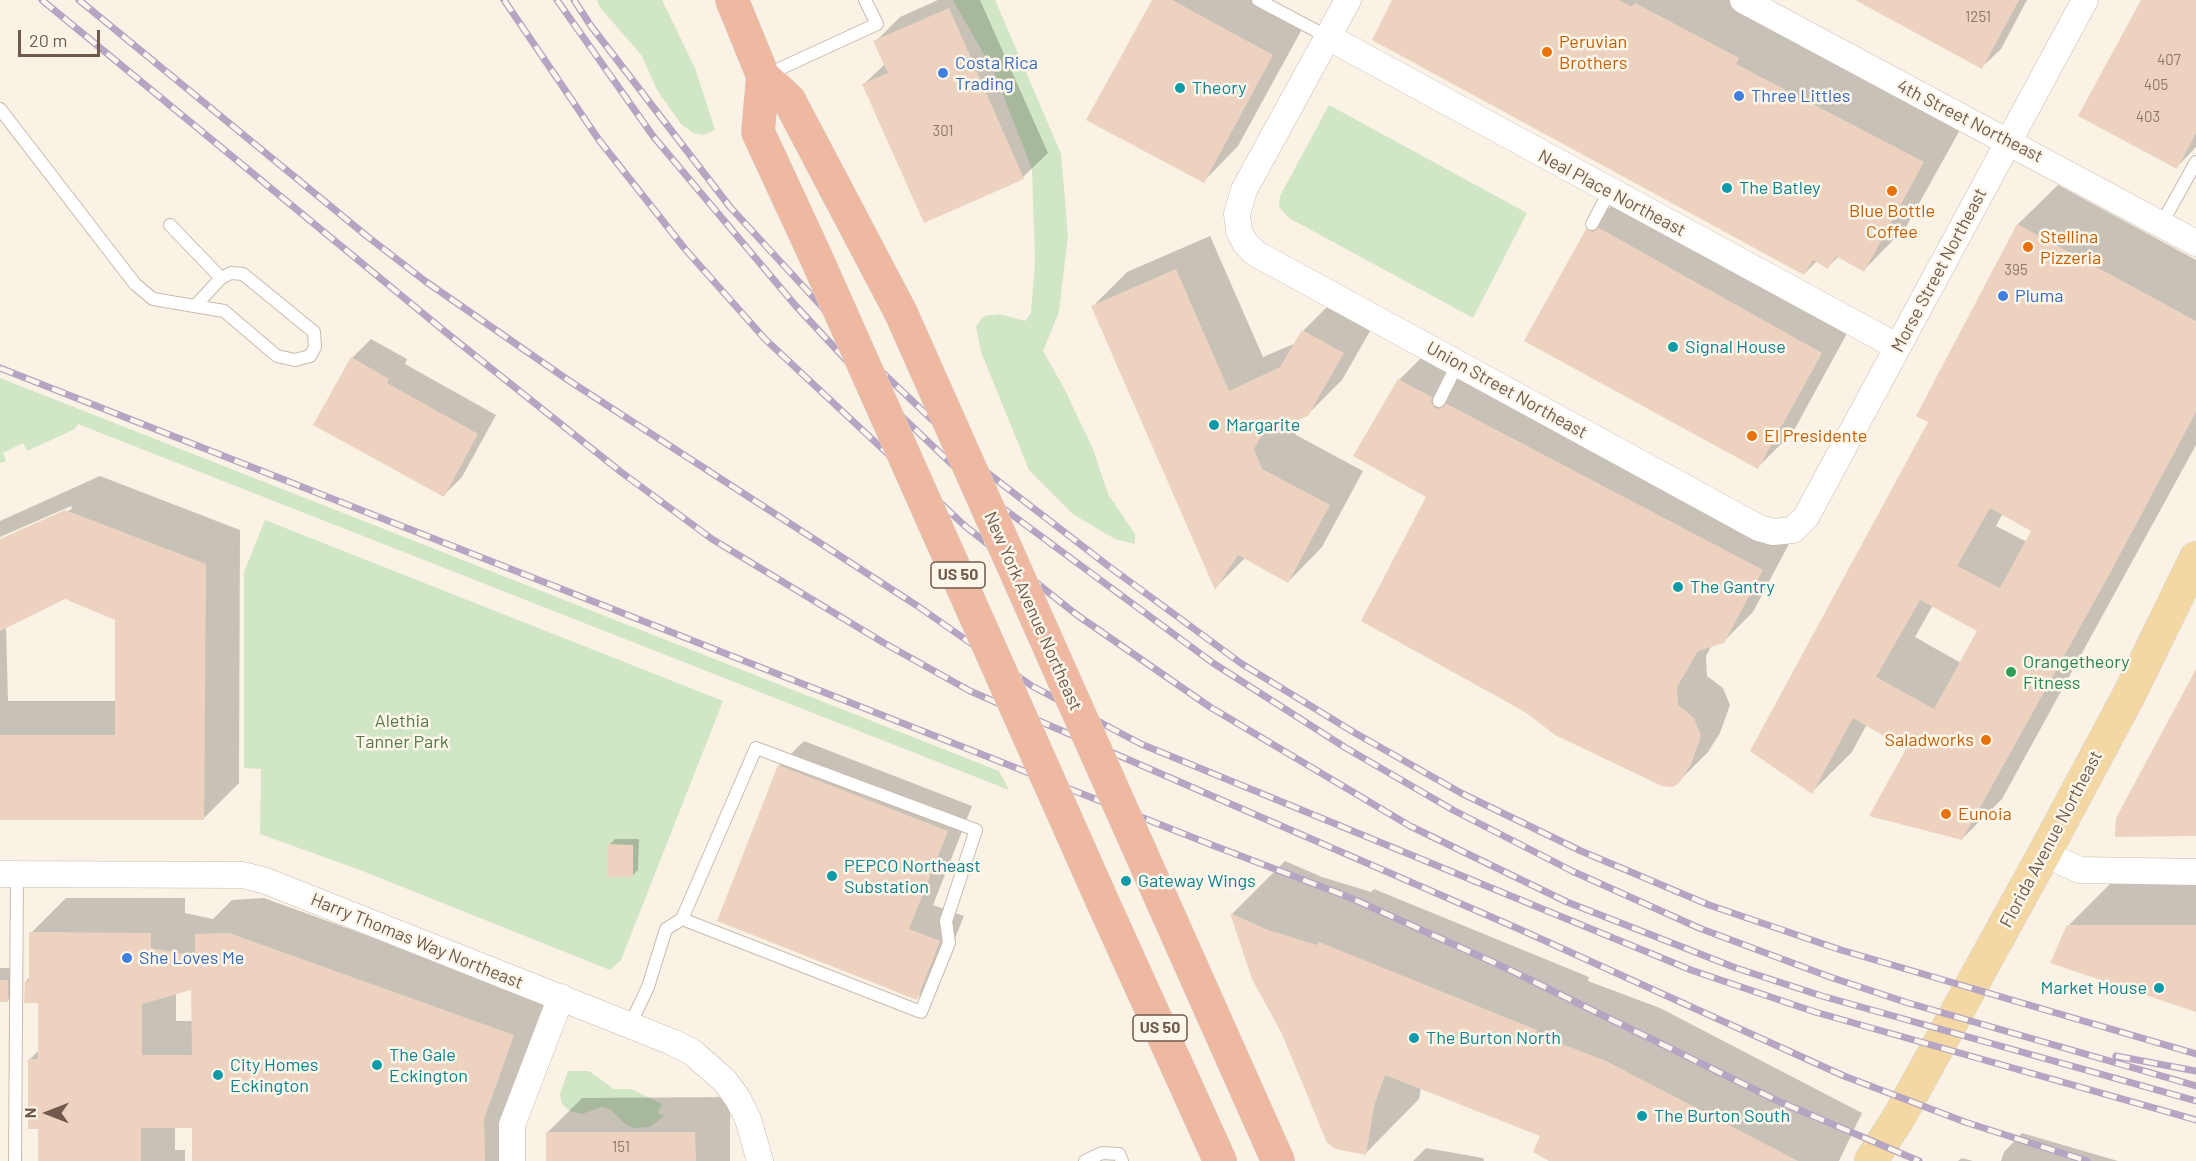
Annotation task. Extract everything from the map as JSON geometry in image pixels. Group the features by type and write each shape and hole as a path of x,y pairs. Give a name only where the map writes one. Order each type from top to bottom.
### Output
{"highway":[{"name":"New York Avenue Northeast","path":"732,0 763,76 789,100 901,313 1278,1161"},
{"name":"New York Avenue Northeast","path":"763,76 758,132 1220,1161"}],"main road":[{"name":"Florida Avenue Northeast","path":"1871,1161 1899,1117 2044,854 2125,701 2196,558"},
{"name":"Florida Avenue Northeast","path":"1879,1161 1899,1117"}],"street":[{"path":"1328,38 1348,0"},
{"name":"4th Street Northeast","path":"1743,0 2196,243"},
{"name":"Morse Street Northeast","path":"1786,531 1799,526 1806,517 2085,0"},
{"name":"Neal Place Northeast","path":"1328,38 1898,347"},
{"name":"Union Street Northeast","path":"1328,38 1246,184 1237,214 1239,231 1245,243 1255,253 1760,528 1773,532 1786,531"},
{"path":"2044,854 2080,870 2196,872"},
{"name":"Harry Thomas Way Northeast","path":"9,874 243,875 266,881 630,1025 692,1052 725,1081 748,1119 760,1161"},
{"path":"513,1161 512,1125 561,998"}],"lane":[{"path":"763,76 877,24 865,0"},
{"name":"Neal Place Northeast","path":"1258,0 1328,38"},
{"path":"0,109 135,284 153,300 224,311 277,357 295,360 310,357 315,347 314,332 243,274 231,273 220,278 196,305"},
{"path":"2162,224 2196,162"},
{"path":"1592,224 1610,192"},
{"path":"170,225 220,278"},
{"path":"1439,401 1458,363"},
{"path":"630,1025 648,987 666,929 682,919 756,748 976,830 945,921 949,943 921,1012 682,919"},
{"path":"9,874 15,1161"},
{"path":"1084,1161 1102,1153 1119,1154 1122,1161"}],"green space":[{"path":"597,0 662,0 695,68 715,130 703,135 693,133 681,124 657,90 642,56 599,6"},
{"path":"953,0 995,0 1061,154 1068,236 1059,312 1043,351 1064,388 1093,449 1108,494 1135,534 1135,544 1115,539 1074,515 1029,470 981,352 976,326 984,316 999,314 1025,321 1031,313 1035,263 1032,169 995,74"},
{"path":"1329,105 1527,213 1473,318 1289,218 1279,207 1280,196"},
{"path":"0,378 999,771 1009,790 78,424 75,429 27,451 23,443 3,453 6,461 0,463"},
{"name":"Alethia Tanner Park","path":"265,520 723,701 621,960 610,970 360,870 260,834 261,769 244,768 244,572"},
{"path":"568,1071 589,1071 614,1089 631,1089 662,1104 658,1113 664,1116 650,1127 634,1128 626,1125 610,1109 602,1107 582,1114 570,1111 562,1104 560,1094"}],"building":[{"name":"Theory","path":"1152,0 1172,0 1273,55 1204,183 1086,120"},
{"name":"The Batley","path":"1392,0 1619,0 1632,7 1635,3 1739,58 1736,64 1924,162 1864,272 1836,256 1828,269 1813,260 1804,275 1372,40"},
{"path":"1855,0 2019,0 1982,69"},
{"path":"2141,0 2196,0 2196,133 2177,169 2078,116"},
{"path":"949,8 1024,179 924,223 862,84 888,73 873,41"},
{"path":"2017,224 2196,321 2196,412 2109,575 1962,840 1869,816 1906,749 1853,718 1812,794 1750,751 1928,422 1916,416","holes":["1990,508 2031,531 2000,588 1957,566","1920,600 1977,631 1934,709 1876,677"]},
{"name":"Signal House","path":"1599,228 1822,353 1758,469 1524,341 1586,229 1593,232"},
{"name":"Margarite","path":"1176,269 1229,391 1280,367 1302,330 1344,353 1308,416 1263,433 1254,449 1262,469 1330,505 1288,583 1238,555 1215,590 1091,306"},
{"path":"351,357 389,379 387,383 478,434 444,497 313,425"},
{"name":"The Gantry","path":"1398,379 1432,397 1431,402 1435,408 1440,409 1447,404 1763,570 1724,643 1698,651 1677,687 1678,705 1694,718 1701,736 1691,764 1679,783 1673,787 1662,786 1555,735 1525,712 1361,621 1426,497 1353,456"},
{"path":"65,510 206,564 204,820 0,820 0,735 115,735 115,620 65,599 0,631 0,539"},
{"path":"2196,669 2196,836 2115,837 2116,818"},
{"name":"PEPCO Northeast Substation","path":"778,765 948,831 909,929 940,941 917,1000 717,921"},
{"path":"608,844 633,845 633,877 607,877"},
{"name":"The Burton North","path":"1230,913 1268,930 1317,945 1319,942 1537,1030 1536,1034 1606,1061 1798,1161 1549,1161 1533,1152 1540,1136 1385,1075 1374,1106 1366,1155 1336,1149 1327,1143 1282,1034 1252,979"},
{"name":"Market House","path":"2067,925 2196,925 2196,1012 2050,963"},
{"path":"29,932 151,933 151,948 195,956 195,934 229,933 514,1035 484,1119 485,1161 192,1161 192,1128 141,1128 141,1161 38,1161 38,1129 28,1129 28,1059 38,1059 38,1003 24,1003 25,981 29,981","holes":["191,990 192,1055 142,1055 142,1004"]},
{"path":"0,980 8,980 8,1002 0,1002"},
{"path":"546,1132 695,1132 696,1161 546,1161"}],"railway":[{"path":"42,0 448,334 621,472 712,539 884,643 970,691 1519,929 1844,1076 1965,1122 2087,1161"},
{"path":"79,0 425,281 568,380 919,607 1032,686 1141,744 1691,970 1815,1012 2196,1120"},
{"path":"504,0 599,140 685,249 765,339 965,526 1077,615 1210,707 1410,826 1567,902 1736,968 1822,996 2196,1101"},
{"path":"557,0 653,136 795,305 874,390 981,492 1213,663 1346,748 1453,810 1572,871 1699,928 1830,977 1905,1002 2196,1086"},
{"path":"574,0 591,26 730,207 883,373 989,474 1107,565 1242,664 1355,733 1461,793 1581,851 1709,905 1841,950 2196,1054"},
{"path":"0,368 1351,898 1508,969 1778,1101 1919,1161"},
{"path":"2116,1056 2196,1071"}],"place":[{"name":"Peruvian Brothers","path":"1547,52"},
{"name":"Costa Rica Trading","path":"943,73"},
{"name":"Theory","path":"1180,88"},
{"name":"Three Littles","path":"1739,96"},
{"name":"The Batley","path":"1727,188"},
{"name":"Blue Bottle Coffee","path":"1892,191"},
{"name":"Stellina Pizzeria","path":"2028,247"},
{"name":"Pluma","path":"2003,296"},
{"name":"Signal House","path":"1673,347"},
{"name":"Margarite","path":"1214,425"},
{"name":"El Presidente","path":"1752,436"},
{"name":"The Gantry","path":"1678,587"},
{"name":"Orangetheory Fitness","path":"2011,672"},
{"name":"Saladworks","path":"1986,740"},
{"name":"Eunoia","path":"1946,814"},
{"name":"PEPCO Northeast Substation","path":"832,876"},
{"name":"Gateway Wings","path":"1126,881"},
{"name":"She Loves Me","path":"127,958"},
{"name":"Market House","path":"2159,988"},
{"name":"The Burton North","path":"1414,1038"},
{"name":"The Gale Eckington","path":"377,1065"},
{"name":"City Homes Eckington","path":"218,1075"},
{"name":"The Burton South","path":"1642,1116"}]}
